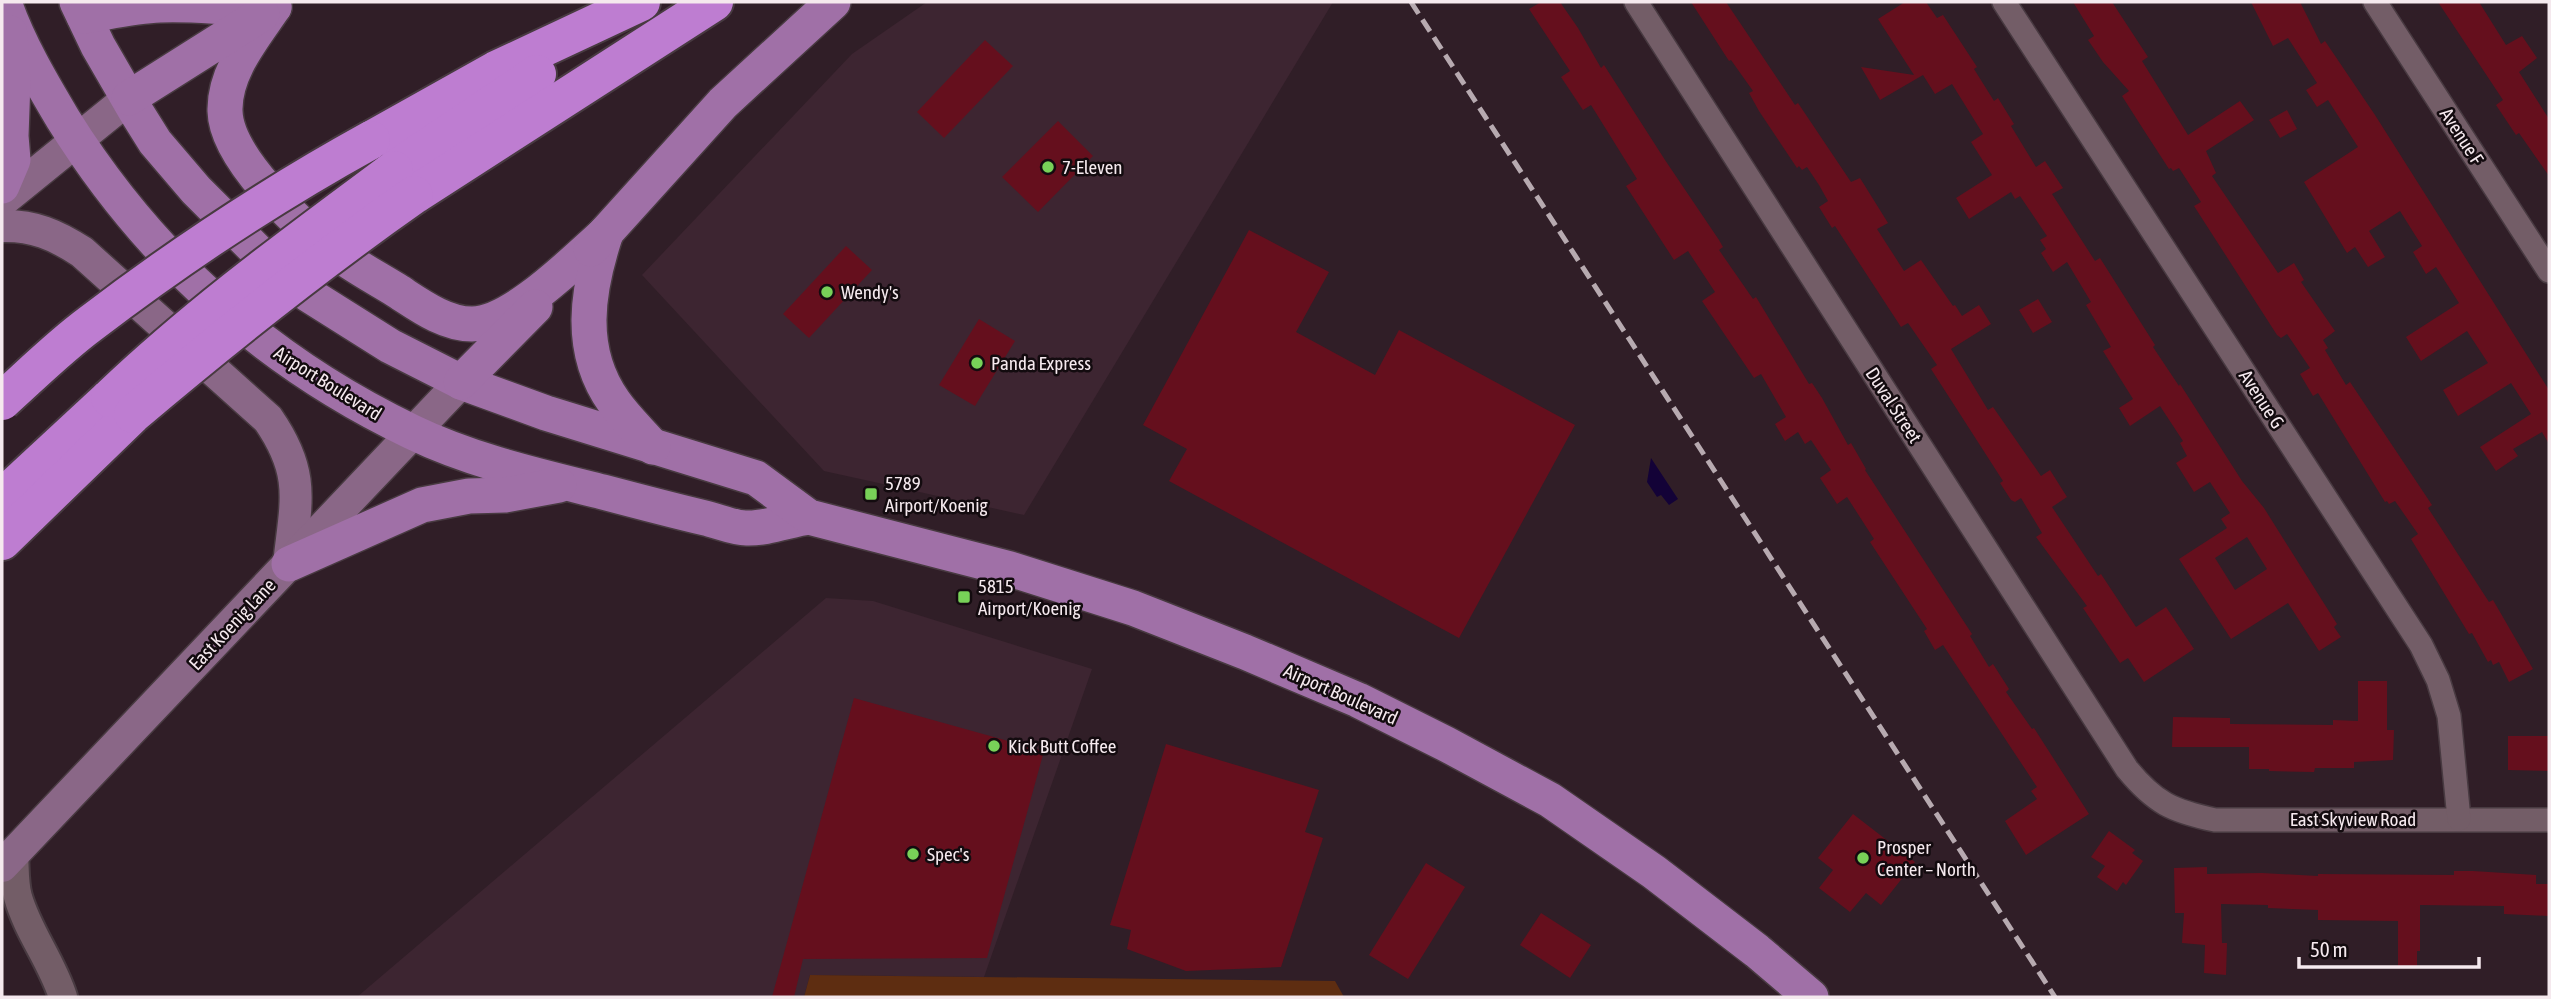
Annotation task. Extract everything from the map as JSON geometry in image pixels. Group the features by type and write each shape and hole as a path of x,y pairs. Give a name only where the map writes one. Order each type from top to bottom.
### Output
{"highway":[{"path":"2,401 89,325 198,247 302,178 496,71 642,2"},
{"path":"405,182 642,2"},
{"path":"2,541 121,406 162,349 246,279 405,182 714,2"},
{"path":"2,498 121,406"}],"main road":[{"path":"461,382 606,233 723,103 833,2"},
{"path":"81,9 159,5 241,9 279,5"},
{"path":"279,5 246,48 228,82 225,112 231,137 246,165 299,221 332,250 438,316 472,324 505,315 535,294 606,233"},
{"path":"2,201 129,98 279,5"},
{"path":"2,186 13,160 13,81 6,9"},
{"name":"Airport Boulevard","path":"6,9 49,95 76,139 104,181 137,222 182,272 228,315 308,373 358,404 412,432 460,452 567,483 746,528 809,517"},
{"name":"Airport Boulevard","path":"81,9 98,46 155,142 179,171 271,265 351,323 390,346 461,382 546,413 756,478 809,517 1010,569 1133,608 1358,700 1550,800 1654,872 1757,951 1801,994"},
{"path":"2,226 16,225 40,230 60,237 82,252 268,419 292,461 296,482 289,564 422,505 469,496 505,495 567,483"},
{"path":"606,233 596,262 588,303 591,356 601,382 614,403 653,447"},
{"name":"East Koenig Lane","path":"8,860 461,382"}],"street":[{"name":"Duval Street","path":"1636,2 2127,769 2159,802"},
{"name":"Avenue G","path":"2004,2 2421,645 2438,680 2449,716 2459,819"},
{"name":"Avenue F","path":"2375,2 2549,271"},
{"name":"East Skyview Road","path":"2159,802 2187,814 2214,820 2549,820"},
{"path":"8,860 28,924 46,955 63,997"}],"shaded area":[{"path":"927,2 1333,2 1024,515 824,471 642,275 852,54"},
{"path":"1651,458 1678,499 1669,505 1661,495 1657,497 1647,482"},
{"path":"826,598 873,601 1092,669 984,977 810,975 804,997 357,997"},
{"path":"810,975 1335,981 1344,997 804,997"}],"building":[{"path":"1541,2 1560,2 1601,68 1604,65 1719,240 1723,247 1719,250 1753,299 1756,297 1809,384 1812,383 1822,398 1848,445 1851,443 1865,470 1972,634 1970,636 1989,667 1993,664 2009,689 2006,692 2032,729 2034,728 2089,814 2026,855 2005,821 2037,799 2031,791 2037,787 1943,645 1935,650 1924,631 1927,629 1870,542 1874,539 1847,497 1837,504 1820,478 1831,470 1811,440 1805,444 1798,432 1785,441 1775,424 1786,417 1761,374 1754,378 1702,301 1715,292 1688,251 1674,260 1626,186 1637,179 1591,105 1583,110 1561,77 1570,71 1529,9"},
{"path":"1691,2 1726,2 1851,182 1860,178 1888,223 1877,229 1904,271 1921,260 1962,316 1979,305 1991,324 1951,349 1988,410 1993,407 2041,476 2050,470 2067,497 2052,507 2136,627 2166,607 2194,649 2144,682 2128,658 2120,663 2083,608 2087,606 2036,537 2042,533 2021,498 2015,502 2011,500 2000,483 2003,481 1931,369 1937,365 1908,323 1901,327 1835,226 1832,228 1819,207 1828,201 1819,185 1807,167 1802,170 1799,166 1797,168 1759,111 1749,93 1753,91 1731,60 1729,61"},
{"path":"1905,2 1926,2 1937,18 1943,15 1977,67 1974,69 1994,101 1998,98 2014,124 2011,126 2036,167 2045,161 2063,188 2052,194 2095,261 2100,258 2155,345 2153,347 2242,481 2264,508 2337,624 2334,627 2341,637 2319,651 2288,603 2231,639 2179,559 2227,528 2221,519 2230,513 2210,482 2194,492 2176,463 2187,456 2180,443 2183,441 2160,406 2130,426 2119,408 2133,399 2103,351 2111,347 2086,305 2091,302 2067,262 2053,272 2041,253 2046,249 2040,240 2047,236 2020,196 2015,199 2011,192 1969,219 1956,198 1992,175 1971,142 1983,134 1952,84 1935,94 1923,75 1880,100 1861,67 1914,75 1878,19","holes":["2247,537 2267,569 2235,590 2215,558"]},
{"path":"2073,2 2112,2 2148,57 2142,61 2188,135 2240,101 2254,120 2206,151 2216,173 2212,176 2278,273 2294,263 2304,280 2301,282 2335,331 2323,340 2328,348 2325,350 2346,385 2350,382 2432,505 2428,508 2489,602 2493,600 2533,669 2509,682 2499,662 2493,665 2491,660 2488,662 2411,539 2418,534 2395,501 2389,504 2385,502 2318,393 2313,396 2300,374 2310,368 2287,334 2281,338 2277,335 2194,206 2201,202 2179,168 2173,171 2169,169 2145,132 2122,96 2129,91 2088,40 2094,36"},
{"path":"2251,2 2300,2 2321,44 2325,41 2375,115 2549,390 2549,444 2542,432 2513,449 2518,456 2496,471 2480,447 2531,414 2511,383 2458,416 2443,390 2488,363 2467,331 2421,361 2406,337 2459,303 2436,267 2426,274 2413,252 2422,246 2400,211 2369,231 2385,257 2368,267 2355,247 2347,253 2304,182 2358,147 2328,100 2317,107 2306,90 2317,83 2288,38 2273,46"},
{"path":"2438,2 2479,2 2506,45 2522,36 2537,58 2519,72 2549,119 2549,176 2496,105 2503,100"},
{"path":"985,40 1013,66 944,138 917,112"},
{"path":"2287,110 2297,129 2280,138 2269,120"},
{"name":"7-Eleven","path":"1058,121 1093,156 1038,212 1002,177"},
{"path":"1249,230 1329,272 1296,332 1375,375 1399,330 1575,425 1459,638 1169,481 1187,449 1143,425"},
{"name":"Wendy's","path":"846,246 872,270 809,338 783,314"},
{"path":"2038,299 2052,322 2033,333 2019,310"},
{"name":"Panda Express","path":"979,319 1015,341 975,406 939,385"},
{"path":"2358,681 2387,681 2387,730 2394,730 2393,760 2354,762 2354,768 2315,768 2314,772 2269,771 2249,769 2249,747 2172,747 2173,717 2230,718 2230,724 2333,725 2333,720 2358,721"},
{"name":"Spec's","path":"854,698 1044,751 987,958 803,959 794,997 772,997"},
{"path":"2508,736 2549,736 2549,771 2508,770"},
{"path":"1166,744 1319,790 1305,832 1323,838 1281,967 1186,971 1127,949 1131,930 1110,925"},
{"path":"1853,814 1915,862 1881,905 1866,893 1850,912 1819,888 1833,870 1818,858"},
{"path":"2109,831 2135,850 2132,853 2143,861 2126,885 2123,882 2117,891 2097,877 2105,866 2091,857"},
{"path":"1426,863 1465,887 1408,979 1369,955"},
{"path":"2207,867 2207,874 2454,875 2454,871 2473,871 2536,875 2536,884 2549,884 2549,916 2504,914 2504,906 2420,905 2420,951 2417,951 2417,967 2398,966 2398,921 2318,920 2318,910 2221,904 2222,943 2227,943 2226,975 2204,973 2205,945 2182,943 2184,913 2175,913 2174,868"},
{"path":"1541,913 1591,945 1570,978 1520,945"}],"railway":[{"path":"1411,2 2055,997"}],"place":[{"name":"7-Eleven","path":"1048,167"},
{"name":"Wendy's","path":"827,292"},
{"name":"Panda Express","path":"977,363"},
{"name":"5789 Airport/Koenig","path":"871,494"},
{"name":"5815 Airport/Koenig","path":"964,597"},
{"name":"Kick Butt Coffee","path":"994,746"},
{"name":"Spec's","path":"913,854"},
{"name":"Prosper Center – North","path":"1863,858"}]}
